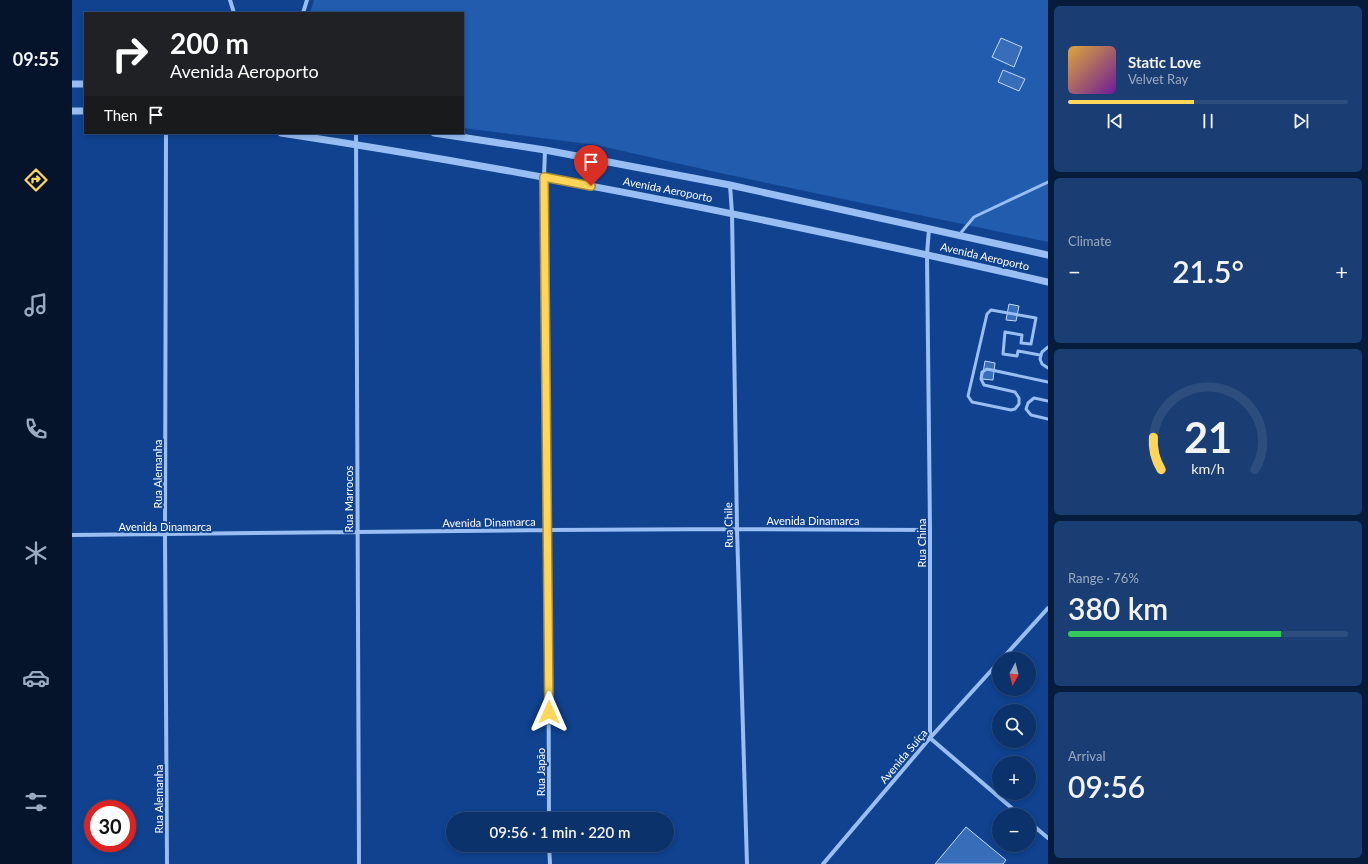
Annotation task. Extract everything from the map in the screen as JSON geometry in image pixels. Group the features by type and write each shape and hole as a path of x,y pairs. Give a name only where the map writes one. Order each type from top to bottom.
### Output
{"street":[{"path":"230,0 234,12"},
{"path":"303,12 307,0"},
{"path":"72,84 84,84"},
{"path":"72,111 84,111"},
{"name":"Rua Alemanha","path":"166,134 165,535 167,864"},
{"name":"Avenida Aeroporto","path":"288,134 356,144 544,177 732,213 927,254 1048,282"},
{"name":"Rua Marrocos","path":"356,134 359,864"},
{"name":"Avenida Aeroporto","path":"441,134 545,150 730,185 1048,255"},
{"name":"Rua Japão","path":"545,150 549,812"},
{"name":"Rua Chile","path":"730,185 732,213 737,529 747,864"},
{"name":"Rua China","path":"929,228 927,254 930,530 930,738"},
{"name":"Avenida Dinamarca","path":"72,535 548,530 930,530"},
{"path":"1008,652 1048,608"},
{"name":"Avenida Suíça","path":"823,864 930,738 992,670"},
{"path":"930,738 1012,808"},
{"path":"1036,828 1048,838"},
{"path":"550,852 550,864"}],"lane":[{"path":"958,236 974,217 1048,182"},
{"path":"1040,355 1018,351 1017,356 1002,354 1005,332 1022,335 1021,343 1031,344 1036,318 991,310 987,314 968,396 972,402 1011,410 1015,409 1019,404 1019,398 1015,392 984,385 981,379 982,372 987,369 1048,382"},
{"path":"1048,347 1044,349 1040,355 1042,364 1048,368"},
{"path":"1048,401 1034,398 1028,403 1026,409 1031,415 1048,419"}],"shaded area":[{"path":"314,0 1048,0 1048,242 729,175 596,145 464,128 464,12 310,12"}],"building":[{"path":"1001,38 1022,47 1014,67 992,57"},
{"path":"1003,70 1025,79 1019,91 998,82"},
{"path":"1009,304 1019,306 1016,321 1006,320"},
{"path":"985,361 995,363 993,380 982,379"},
{"path":"966,827 992,848 992,852 996,852 1006,860 1003,864 935,864"}],"route":[{"path":"549,712 544,177 591,186"}]}
